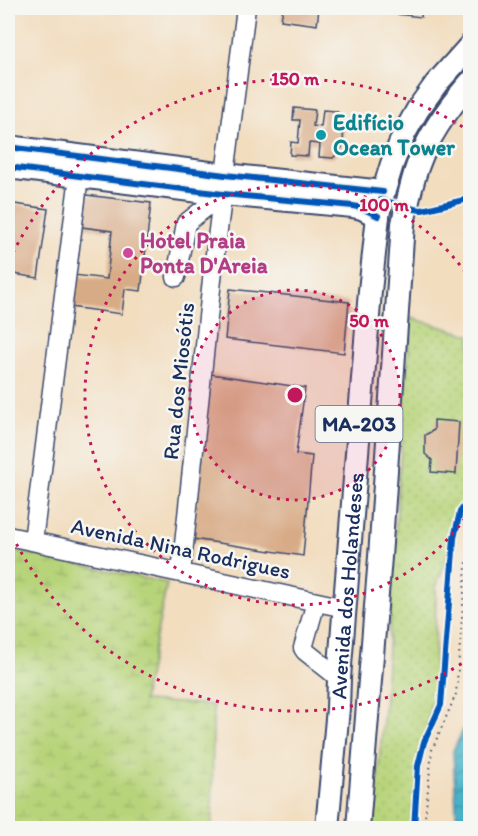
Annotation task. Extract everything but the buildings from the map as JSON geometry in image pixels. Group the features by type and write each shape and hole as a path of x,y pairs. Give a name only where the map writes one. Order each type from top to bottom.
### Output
{"main road":[{"name":"Avenida dos Holandeses","path":"327,828 359,422 378,216 383,192 404,134 436,84 471,46"},
{"name":"Avenida dos Holandeses","path":"358,828 404,224 409,194 418,164 432,134 452,104 471,83"},
{"path":"8,147 157,176 295,192 383,192"},
{"path":"8,167 79,176 157,176"},
{"path":"295,192 362,208 378,216"},
{"path":"345,608 359,614 364,624 348,828"}],"street":[{"name":"Rua dos Miosótis","path":"181,573 212,282 246,8"},
{"path":"33,541 79,176"},
{"path":"176,277 186,223 224,184"},
{"name":"Avenida Nina Rodrigues","path":"8,536 345,608"},
{"path":"316,602 303,648 339,678"}],"path":[{"path":"424,828 432,750 456,694 466,567 471,547"}],"green space":[{"path":"411,318 470,335 470,492 436,587 434,687 410,828 373,828 384,711"},
{"path":"8,549 167,583 143,701 213,705 212,828 8,828"}],"water":[{"path":"470,716 470,828 457,828 453,751"}],"cycle path":[{"path":"8,147 225,175 383,192"},
{"path":"8,167 223,194 353,206 378,216"},
{"path":"381,200 422,210 470,200"},
{"path":"414,828 418,766 424,742 441,705 454,538 460,512 470,498"}],"place":[{"name":"Edifício Ocean Tower","path":"321,135"},
{"name":"Hotel Praia Ponta D'Areia","path":"128,253"}]}
